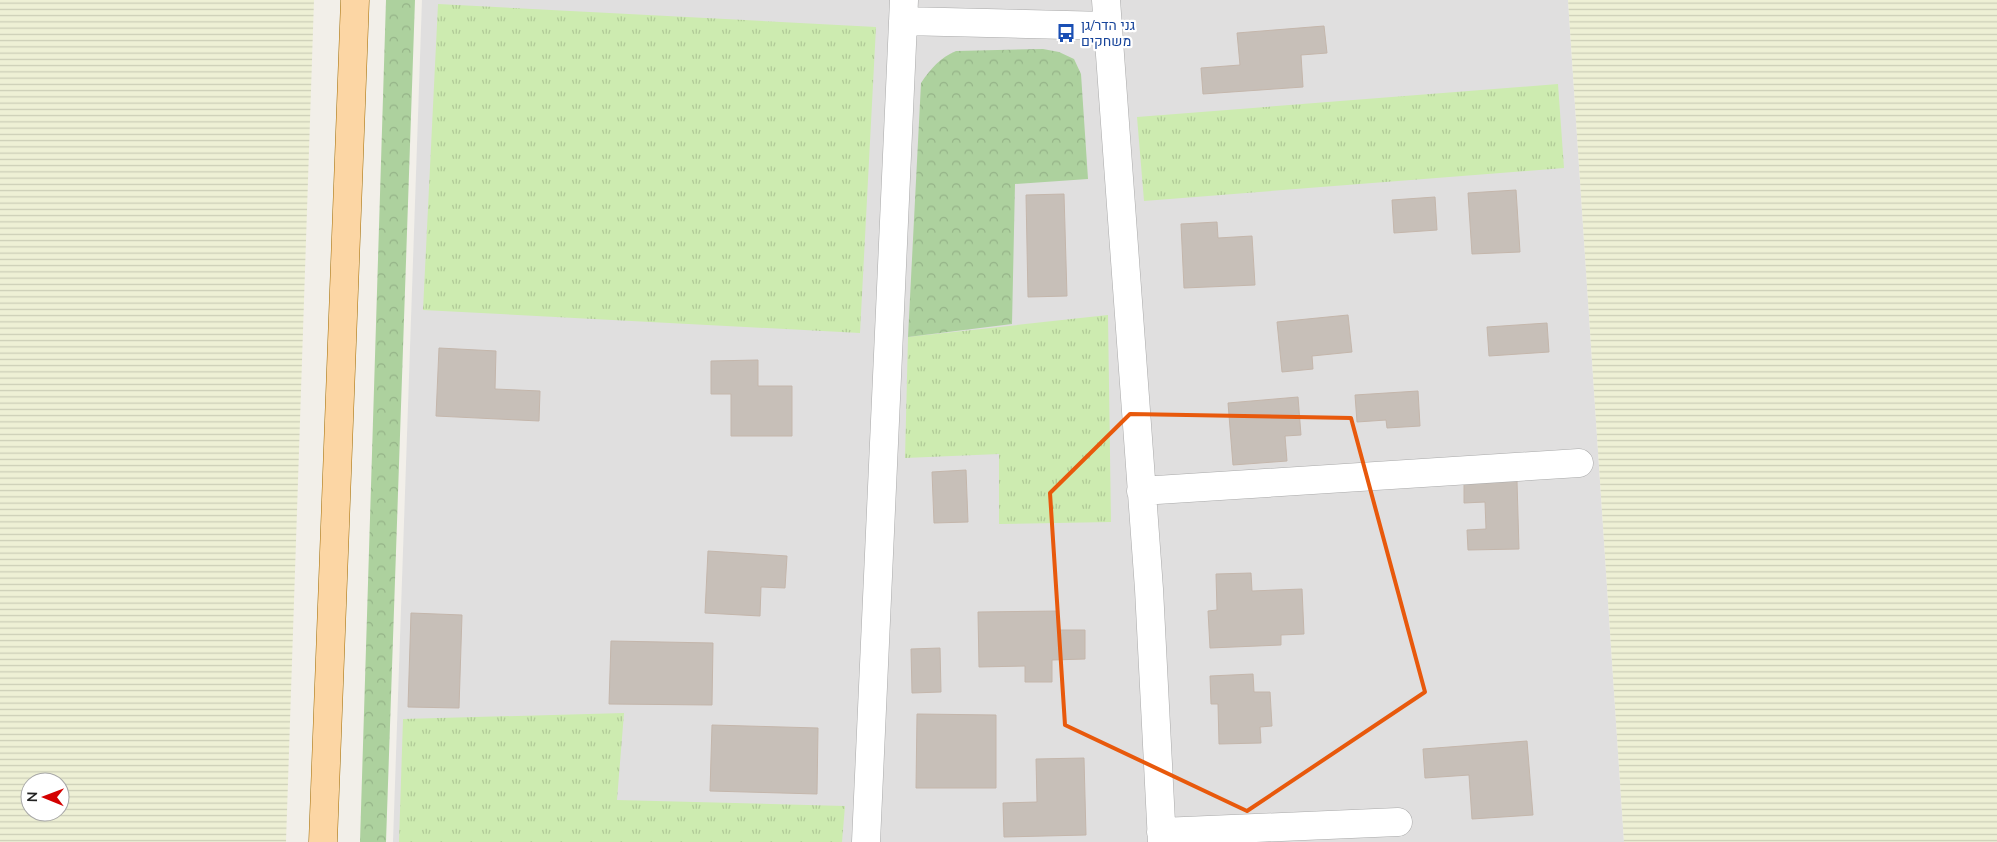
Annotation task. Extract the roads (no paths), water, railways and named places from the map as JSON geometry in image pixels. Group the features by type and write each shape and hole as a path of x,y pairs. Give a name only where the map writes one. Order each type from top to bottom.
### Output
{"main road":[{"path":"323,842 355,0"}],"street":[{"path":"866,842 904,11 1106,13 1141,491 1162,837 1398,822"},
{"path":"1141,491 1579,463"}],"place":[{"name":"גני הדר/גן משחקים","path":"1066,33"}]}
